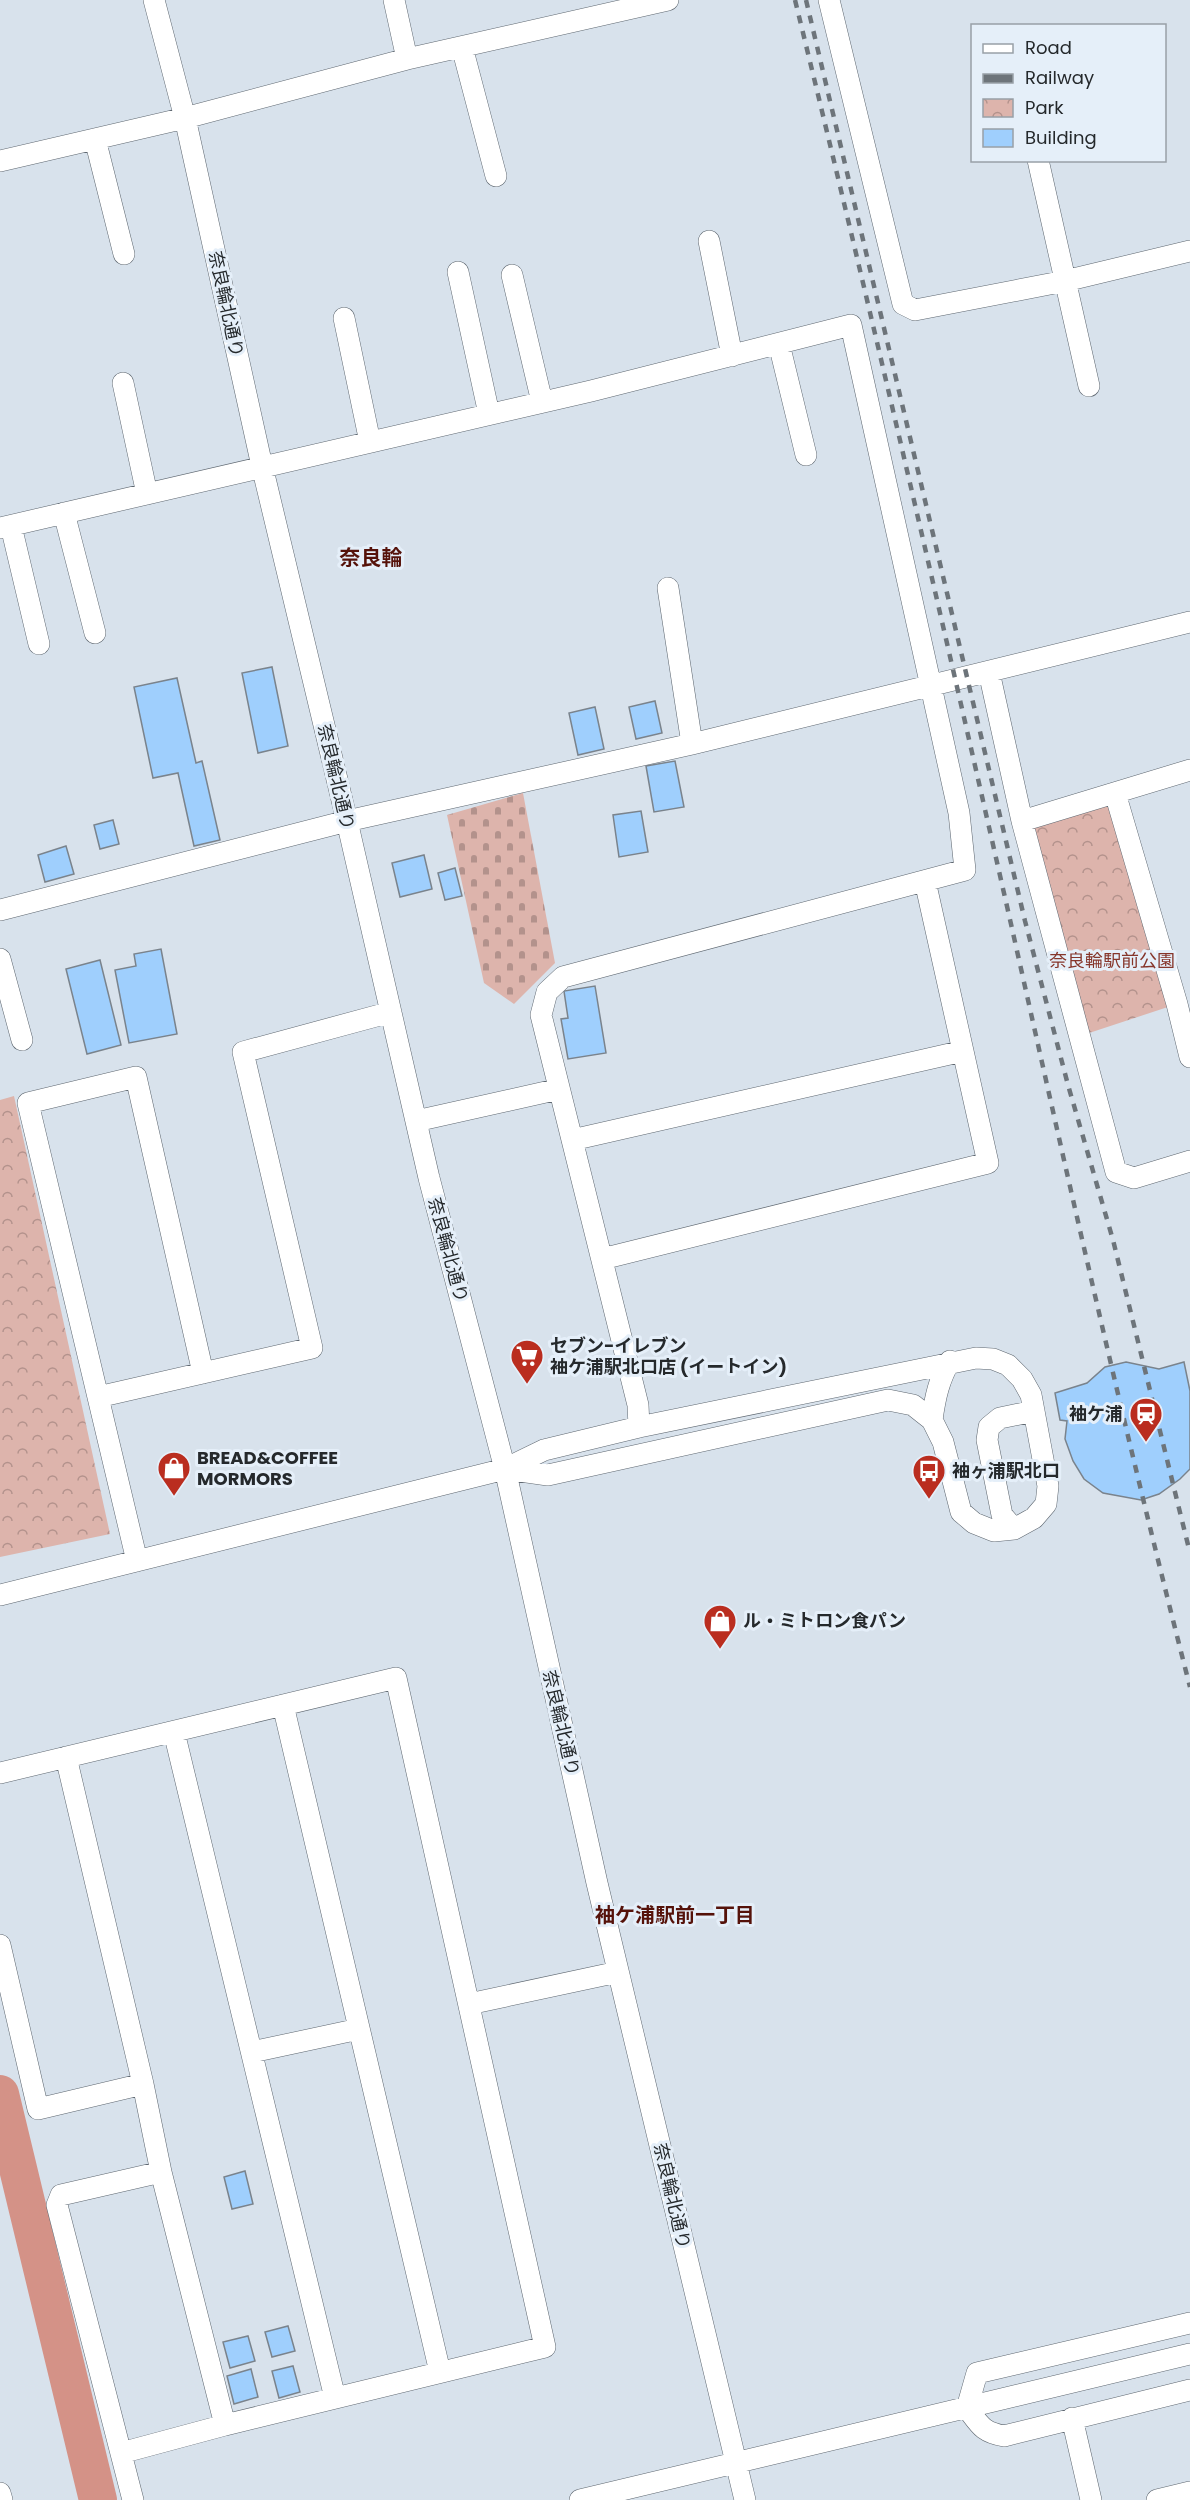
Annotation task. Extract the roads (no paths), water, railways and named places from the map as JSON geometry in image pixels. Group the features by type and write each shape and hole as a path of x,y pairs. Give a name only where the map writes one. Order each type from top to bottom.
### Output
{"street":[{"name":"奈良輪北通り","path":"154,0 185,118 262,466 416,1121 505,1469 618,1972 745,2500"},
{"path":"394,0 407,59"},
{"path":"0,161 185,118 407,59 634,4 668,0"},
{"path":"829,0 903,304 915,310 1065,280 1190,251"},
{"path":"462,47 496,176"},
{"path":"95,138 124,254"},
{"path":"1038,162 1089,386"},
{"path":"709,241 732,356"},
{"path":"458,272 489,414"},
{"path":"512,275 542,402"},
{"path":"344,318 370,442"},
{"path":"39,644 6,527 542,402 851,325 959,813 965,870 563,977 547,992 541,1015 638,1405 639,1426"},
{"path":"779,344 806,455"},
{"path":"123,383 147,494"},
{"path":"64,513 95,633"},
{"path":"668,588 692,744"},
{"path":"0,910 347,821 692,744 1190,622"},
{"path":"989,672 1022,821 1116,1172 1134,1178 1190,1161"},
{"path":"1022,821 1190,770"},
{"path":"1115,793 1190,1057"},
{"path":"602,1258 988,1163 925,881"},
{"path":"0,959 22,1040"},
{"path":"98,1397 312,1348 243,1052 391,1012"},
{"path":"572,1140 963,1051"},
{"path":"137,1561 27,1103 136,1077 203,1373"},
{"path":"416,1121 560,1089"},
{"path":"0,1595 505,1469 544,1450 639,1426 950,1361 976,1358 993,1359 1008,1365 1022,1378 1031,1395 1048,1486 1046,1504 1034,1518 1014,1529 994,1531 974,1523 961,1512 943,1442 932,1419 913,1405 888,1400 548,1475 505,1469"},
{"path":"932,1419 942,1373 950,1361"},
{"path":"1014,1529 1002,1515 987,1440 989,1426 1000,1418 1034,1411"},
{"path":"0,1773 396,1678 545,2347 225,2425 121,2453"},
{"path":"283,1705 440,2372"},
{"path":"174,1732 335,2398"},
{"path":"66,1757 143,2084 161,2172 225,2425"},
{"path":"0,1945 38,2109 143,2084"},
{"path":"469,2004 618,1972"},
{"path":"252,2052 359,2029"},
{"path":"133,2500 57,2205 61,2195 161,2172"},
{"path":"1190,2324 977,2373 968,2408 981,2427 989,2433 1004,2436 1190,2390"},
{"path":"580,2500 1190,2354"},
{"path":"1072,2418 1091,2500"},
{"path":"1157,2500 1190,2492"},
{"path":"0,2493 2,2500"}],"waterway":[{"path":"0,2094 98,2500"}],"railway":[{"path":"795,0 932,577 1120,1402 1190,1687"},
{"path":"806,0 1025,921 1068,1085 1113,1240 1190,1553"}],"place":[{"name":"セブン-イレブン 袖ケ浦駅北口店 (イートイン)","path":"527,1385"},
{"name":"袖ケ浦","path":"1146,1443"},
{"name":"BREAD&COFFEE MORMORS","path":"174,1497"},
{"name":"袖ヶ浦駅北口","path":"929,1500"},
{"name":"ル・ミトロン食パン","path":"720,1650"}],"district":[{"name":"奈良輪","path":"371,558"},
{"name":"袖ケ浦駅前一丁目","path":"675,1915"}],"park label":[{"name":"奈良輪駅前公園","path":"1112,961"}]}
